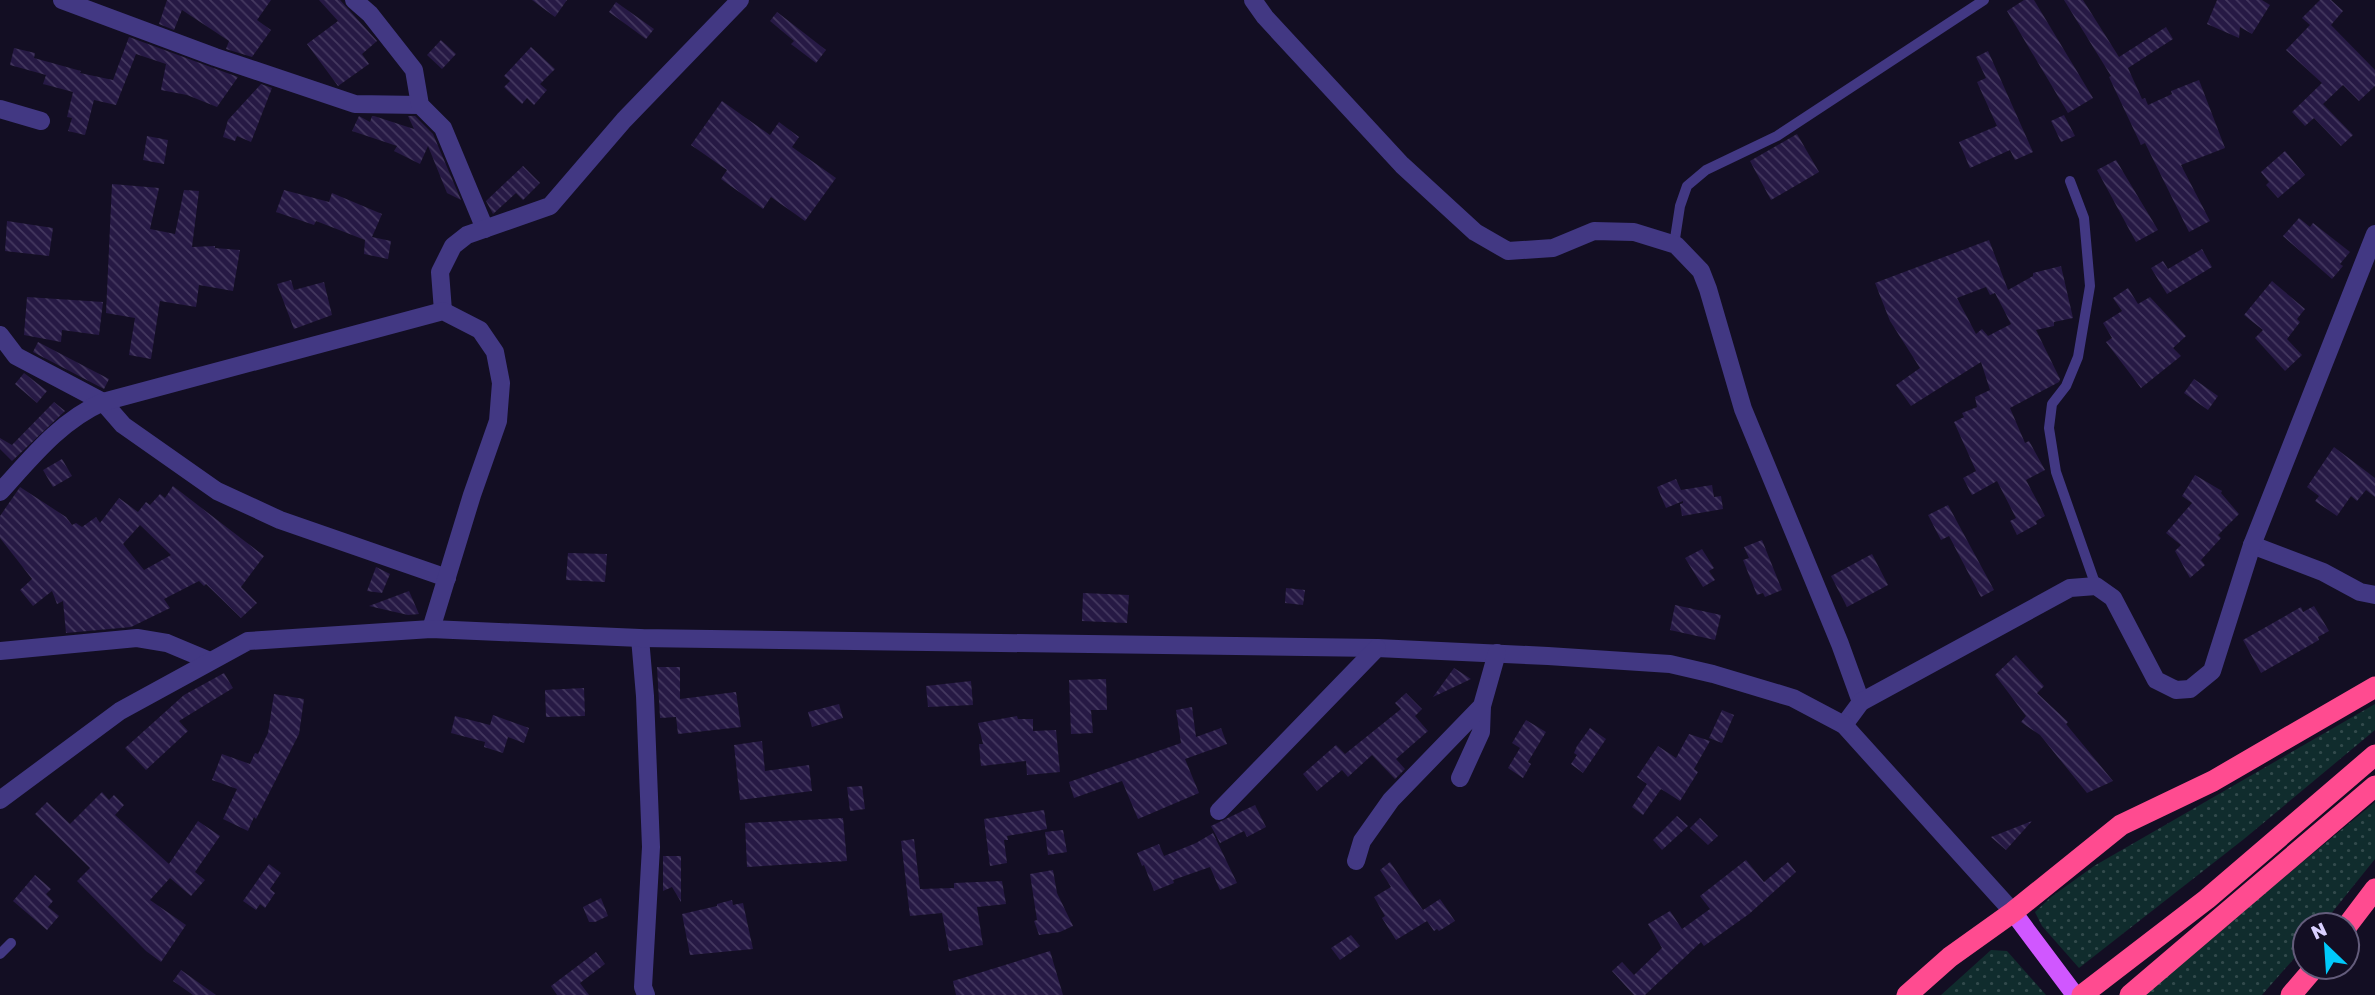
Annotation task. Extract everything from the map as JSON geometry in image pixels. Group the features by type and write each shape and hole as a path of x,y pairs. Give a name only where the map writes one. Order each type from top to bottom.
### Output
{"highway":[{"path":"1907,995 1950,957 2013,912 2121,825 2213,781 2375,687"},
{"path":"2082,995 2207,899 2375,755"},
{"path":"2130,995 2375,786"},
{"path":"2358,911 2375,889"},
{"path":"2291,995 2303,981"}],"main road":[{"path":"2013,912 2075,995"}],"street":[{"path":"62,0 343,101 355,104 420,105"},
{"path":"354,0 370,14 414,70 420,105 443,128 485,229"},
{"path":"443,311 440,272 453,246 467,235 550,206 624,120 740,0"},
{"path":"1253,0 1402,165 1475,232 1508,251 1553,248 1594,231 1634,232 1674,245 1700,271 1708,289 1743,409 1861,702"},
{"path":"0,109 41,121"},
{"path":"1844,725 1861,702 2070,588 2096,586 2113,598 2156,680 2176,690 2190,690 2212,671 2252,545 2375,234"},
{"path":"0,492 48,439 85,410 103,402 443,311 480,330 495,352 501,383 498,421 431,629"},
{"path":"0,335 16,356 103,402 123,425 217,491 280,520 447,578"},
{"path":"2252,545 2323,572 2360,592 2375,595"},
{"path":"0,800 120,710 248,640 431,629 640,638 1377,648 1497,653 1670,664 1793,698 1844,725 2013,912"},
{"path":"0,651 137,638 167,643 211,661"},
{"path":"640,638 651,847 641,993"},
{"path":"1219,811 1377,648"},
{"path":"1460,778 1481,732 1482,706 1497,653"},
{"path":"1356,861 1362,841 1378,816 1415,773 1452,739 1482,706"}],"lane":[{"path":"1674,245 1680,206 1687,186 1706,170 1777,136 1984,0"},
{"path":"2070,181 2084,218 2090,286 2078,357 2066,386 2052,404 2049,428 2056,472 2096,586"},
{"path":"0,954 10,943"}],"green space":[{"path":"2375,704 2375,730 2244,839 2079,968 2042,926 2035,912 2094,866"},
{"path":"2375,802 2375,859 2333,911 2291,911 2291,962 2262,995 2142,995"},
{"path":"1991,950 2007,951 2046,995 1941,995"}],"building":[{"path":"167,0 271,0 257,20 271,30 252,57 226,49 229,41 182,10 174,30 159,24"},
{"path":"319,0 340,0 377,41 362,54 369,64 338,86 307,44 338,21"},
{"path":"532,0 567,0 555,17"},
{"path":"2024,0 2034,0 2093,98 2068,113 2007,11"},
{"path":"2064,0 2083,0 2119,57 2166,27 2173,39 2128,68 2142,99 2145,98 2148,105 2172,94 2171,91 2199,80 2225,148 2181,165 2210,221 2189,232 2145,143 2141,145 2109,77 2111,76"},
{"path":"2217,0 2262,0 2270,5 2252,34 2240,27 2239,38 2207,24"},
{"path":"2320,0 2331,0 2343,11 2331,25 2375,70 2375,86 2359,101 2343,85 2323,104 2353,135 2341,146 2314,118 2305,126 2292,112 2322,83 2286,50 2310,25 2302,18"},
{"path":"616,2 654,29 646,39 609,12"},
{"path":"777,12 826,50 816,63 791,44 794,41 770,21"},
{"path":"129,37 238,77 217,107 187,95 161,90 166,64 136,54 116,105 94,100 85,135 68,131 72,118 67,117 73,92 43,84 46,75 10,65 14,48 35,53 34,58 81,71 80,73 113,80"},
{"path":"441,40 456,54 442,69 427,55"},
{"path":"531,47 555,69 540,84 547,90 534,105 527,98 522,104 504,87 510,81 504,76"},
{"path":"1988,51 2033,152 2015,160 2010,150 1970,168 1959,142 1997,126 1977,82 1986,78 1976,57"},
{"path":"261,84 272,88 251,142 237,136 235,141 223,137 228,120"},
{"path":"722,101 770,135 779,122 799,137 792,147 836,178 805,221 771,197 763,209 721,179 727,170 691,145"},
{"path":"2064,115 2075,136 2061,142 2051,121"},
{"path":"359,116 370,122 374,116 414,129 408,116 415,116 433,134 461,200 447,193 428,146 420,164 394,151 397,146 352,131"},
{"path":"1797,134 1819,172 1771,200 1750,161"},
{"path":"147,136 168,140 164,164 143,160"},
{"path":"2285,151 2305,175 2278,198 2266,185 2269,182 2261,172"},
{"path":"2116,160 2158,230 2136,242 2097,170"},
{"path":"523,166 540,183 523,200 516,193 493,214 486,201"},
{"path":"112,184 159,188 150,229 175,234 184,190 199,191 192,247 215,246 240,250 233,291 199,285 196,307 160,301 151,359 129,355 135,318 106,313"},
{"path":"284,190 329,202 332,193 382,214 372,237 391,241 388,259 364,254 365,240 316,221 314,225 276,212"},
{"path":"2299,218 2310,227 2313,223 2350,252 2332,279 2283,236"},
{"path":"7,221 53,228 49,256 5,251"},
{"path":"1989,240 2008,290 2033,276 2033,273 2061,266 2073,318 2036,330 2060,379 2059,382 2010,408 2025,443 2029,441 2045,470 2026,480 2045,516 2036,521 2037,524 2017,535 2010,521 2016,518 1997,481 1972,495 1963,478 1976,471 1954,422 1964,417 1962,413 1977,407 1975,397 1990,390 1981,362 1911,406 1896,385 1920,368 1890,321 1875,283","holes":["1986,287 1990,295 1995,293 2011,324 1988,336 1982,329 1976,334 1957,298"]},
{"path":"2202,249 2212,267 2167,294 2151,268 2163,261 2168,269"},
{"path":"291,280 294,290 324,282 332,315 294,329 277,284"},
{"path":"2272,281 2305,309 2297,319 2300,322 2287,339 2302,355 2285,371 2255,338 2263,330 2244,315"},
{"path":"2128,288 2138,304 2150,297 2186,336 2173,348 2181,356 2141,388 2106,342 2112,338 2103,323 2122,311 2113,298"},
{"path":"27,297 103,302 99,335 62,330 61,342 24,335"},
{"path":"38,342 109,379 104,389 33,352"},
{"path":"24,373 47,391 37,403 15,384"},
{"path":"2194,379 2218,396 2208,410 2184,393"},
{"path":"54,402 65,411 12,461 0,449 0,438 12,445"},
{"path":"2334,447 2375,478 2375,497 2366,490 2357,501 2351,496 2337,516 2315,501 2319,496 2307,487"},
{"path":"62,459 72,476 53,487 43,470"},
{"path":"2195,475 2222,491 2239,514 2218,535 2221,538 2201,560 2205,565 2190,578 2175,551 2181,545 2166,533 2192,503 2182,496"},
{"path":"1676,479 1681,490 1712,485 1714,497 1721,496 1723,509 1682,516 1680,504 1683,501 1666,508 1657,487"},
{"path":"173,486 264,556 241,587 257,603 241,618 206,584 204,586 199,581 164,599 170,608 131,627 66,633 63,601 57,604 52,591 33,606 20,590 32,579 0,538 0,516 20,487 66,517 72,525 76,523 82,527 96,517 100,523 119,498 138,512 146,502 150,505 160,494 165,498","holes":["140,525 171,555 144,570 123,544"]},
{"path":"1948,505 1994,590 1981,597 1949,536 1941,540 1928,515"},
{"path":"1762,540 1782,590 1765,597 1763,593 1757,595 1743,560 1749,558 1744,547"},
{"path":"1702,549 1714,568 1709,571 1715,580 1703,587 1685,558"},
{"path":"568,553 607,554 605,582 566,580"},
{"path":"1872,554 1888,585 1847,607 1831,576"},
{"path":"376,567 390,574 382,593 367,591"},
{"path":"1286,588 1305,590 1303,605 1285,603"},
{"path":"409,591 419,614 408,615 369,606"},
{"path":"1083,593 1129,595 1127,623 1082,621"},
{"path":"1675,605 1721,615 1715,640 1670,630"},
{"path":"2314,606 2329,631 2318,637 2319,640 2261,673 2243,640 2301,607 2303,612"},
{"path":"2016,655 2044,686 2037,693 2068,722 2066,724 2113,781 2087,793 2040,735 2021,722 2026,716 1995,675"},
{"path":"657,667 680,667 680,699 736,692 741,727 678,734 676,717 660,718"},
{"path":"1454,668 1471,679 1433,697"},
{"path":"224,673 233,688 179,721 188,731 146,770 125,748 184,695"},
{"path":"1106,679 1107,710 1091,710 1093,733 1071,734 1069,680"},
{"path":"971,681 973,705 928,707 926,686"},
{"path":"584,688 585,716 546,717 545,690"},
{"path":"1406,693 1422,709 1415,716 1428,731 1396,759 1405,769 1395,779 1372,755 1348,777 1342,770 1317,791 1303,774 1336,745 1345,754 1401,709 1395,703"},
{"path":"274,694 304,699 299,734 248,831 223,819 237,789 212,780 222,754 250,764 255,753 258,754 268,733"},
{"path":"839,704 843,718 812,727 808,712"},
{"path":"1192,707 1196,737 1221,728 1227,744 1185,759 1199,793 1138,819 1122,781 1074,798 1069,782 1181,743 1176,710"},
{"path":"1722,710 1734,715 1722,743 1709,738"},
{"path":"493,715 529,728 524,743 508,737 503,753 484,747 485,742 451,733 455,716 490,725"},
{"path":"1017,716 1018,719 1033,719 1033,731 1056,730 1060,772 1027,775 1026,761 981,766 979,744 983,744 978,723"},
{"path":"1526,720 1546,732 1528,762 1531,764 1523,778 1508,768 1520,748 1512,743"},
{"path":"1590,728 1606,739 1583,773 1571,764 1577,755 1574,753 1577,746"},
{"path":"1689,734 1710,741 1694,769 1698,772 1680,801 1661,789 1643,815 1632,807 1647,784 1637,777 1658,746 1676,758"},
{"path":"762,741 765,771 809,765 812,791 740,800 734,745"},
{"path":"862,786 865,809 850,811 847,787"},
{"path":"102,792 109,800 114,795 124,805 115,815 169,864 198,821 220,836 195,872 205,880 191,896 170,878 150,900 186,925 161,962 146,951 77,881 90,868 35,814 47,802 70,824"},
{"path":"1255,805 1266,827 1247,837 1244,831 1220,843 1211,826"},
{"path":"1044,810 1047,829 1007,836 1008,840 1004,840 1007,863 990,866 984,819"},
{"path":"1677,816 1688,826 1662,850 1653,840"},
{"path":"843,818 847,861 747,867 745,823"},
{"path":"1700,818 1718,836 1708,845 1690,828"},
{"path":"2032,821 2006,850 1991,837"},
{"path":"1063,830 1067,852 1048,855 1045,832"},
{"path":"1213,833 1237,883 1220,890 1210,867 1173,880 1174,883 1154,891 1137,853 1159,844 1164,856"},
{"path":"914,839 920,889 954,888 954,883 1002,881 1006,904 977,907 983,945 949,951 942,913 910,916 901,841"},
{"path":"663,856 681,856 681,902 672,887 663,891"},
{"path":"1746,860 1764,882 1788,862 1796,872 1749,914 1704,946 1701,942 1645,995 1634,995 1612,971 1622,962 1634,975 1662,948 1648,924 1670,911 1682,929 1710,909 1700,896"},
{"path":"1390,862 1423,910 1440,899 1455,921 1439,931 1434,931 1427,921 1396,940 1382,918 1385,916 1374,897 1391,887 1380,870"},
{"path":"269,864 281,873 270,889 275,893 265,908 260,904 256,910 243,901"},
{"path":"1053,870 1057,893 1073,926 1060,932 1039,935 1034,921 1037,920 1030,874"},
{"path":"35,875 51,889 46,894 53,901 48,907 59,916 47,930 13,901"},
{"path":"601,898 608,916 589,922 583,907"},
{"path":"732,900 733,905 743,903 753,949 690,955 682,914"},
{"path":"1351,935 1360,946 1340,960 1331,948"},
{"path":"1050,951 1063,995 956,995 953,981"},
{"path":"596,952 605,964 580,983 589,995 557,995 551,986"},
{"path":"181,970 216,995 193,995 173,981"}]}
